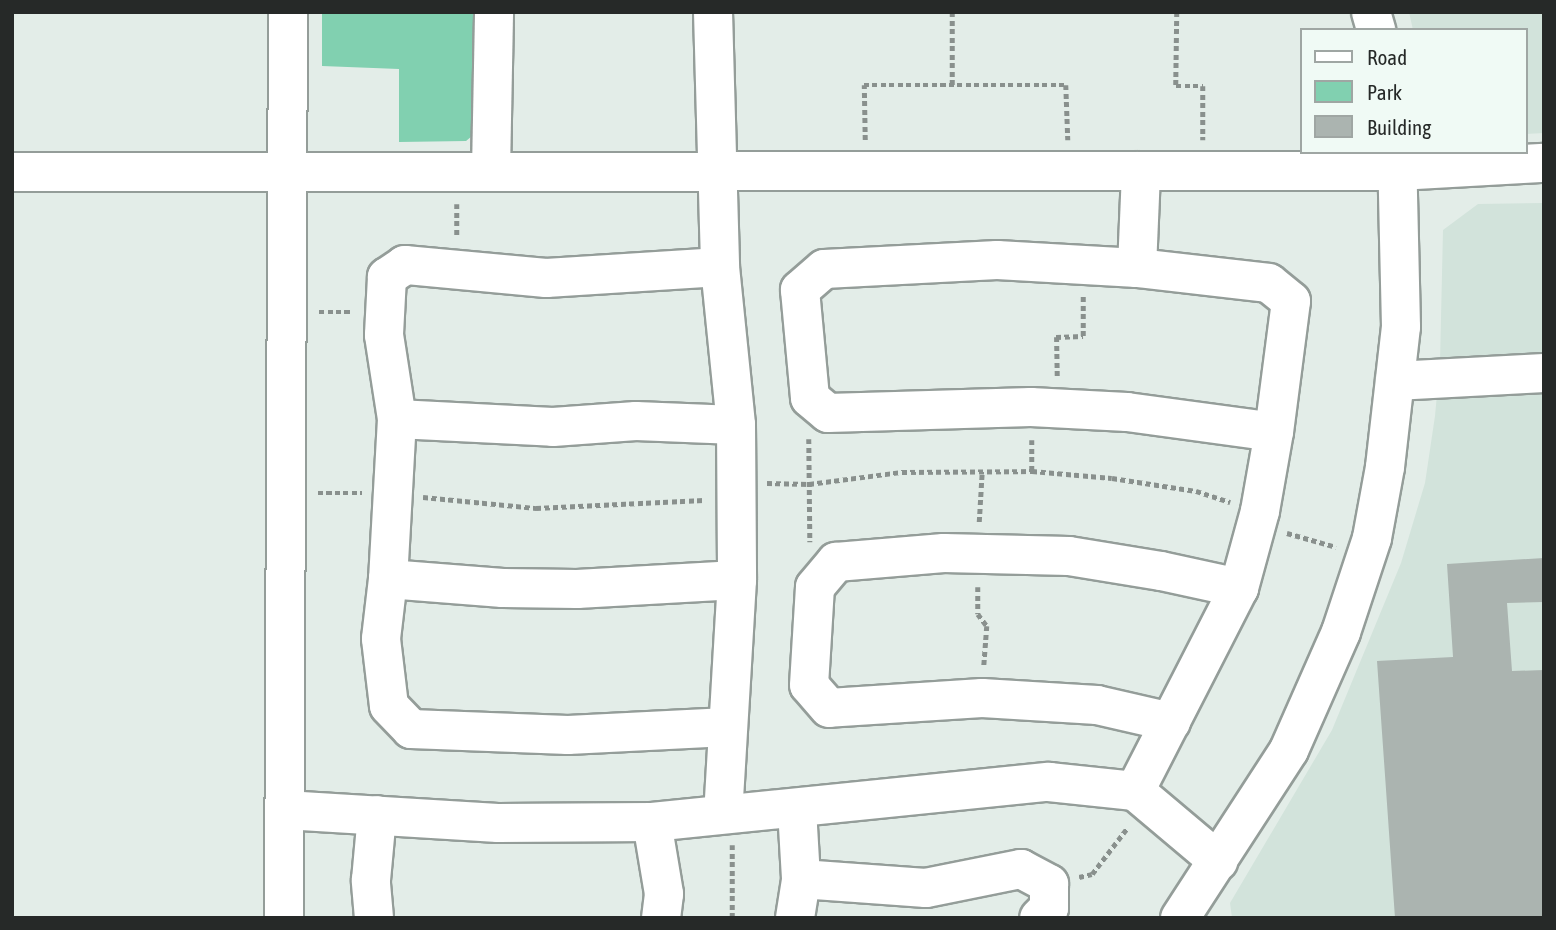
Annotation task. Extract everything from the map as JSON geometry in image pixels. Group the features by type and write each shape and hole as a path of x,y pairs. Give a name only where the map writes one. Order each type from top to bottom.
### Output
{"street":[{"path":"284,918 289,12"},
{"path":"491,170 494,12"},
{"path":"713,12 720,267 736,425 746,492 737,580 728,727 728,814"},
{"path":"12,172 717,169 1141,171 1398,162 1544,163"},
{"path":"1185,916 1289,750 1341,632 1372,538 1385,467 1401,327 1398,162"},
{"path":"1137,268 1141,171"},
{"path":"1141,797 1171,722 1238,589 1259,517 1273,432 1291,301 1269,283 1137,268 996,260 824,269 800,290 810,398 828,413 1057,408 1127,412 1273,432"},
{"path":"720,267 546,278 405,265 387,277 384,335 397,419 382,639 388,706 411,729 568,735 728,727"},
{"path":"1395,381 1544,373"},
{"path":"397,419 553,427 636,421 736,425"},
{"path":"1171,722 1097,705 982,698 829,708 809,685 815,587 835,562 944,553 1069,556 1161,571 1238,589"},
{"path":"388,579 503,588 565,589 737,580"},
{"path":"285,810 498,823 652,822 1049,782 1141,797 1219,861"},
{"path":"795,918 801,879 797,809"},
{"path":"374,918 371,880 377,815"},
{"path":"652,822 664,894 661,918"},
{"path":"801,879 926,888 1021,869 1044,901"}],"path":[{"path":"952,12 952,85"},
{"path":"1177,12 1176,86 1203,86 1203,152"},
{"path":"865,150 864,85 1066,85 1068,152"},
{"path":"457,192 458,270"},
{"path":"1057,408 1056,337 1083,336 1083,265"},
{"path":"288,313 385,311"},
{"path":"810,398 810,562 826,573"},
{"path":"982,471 978,614 987,626 982,698"},
{"path":"287,493 393,493 536,508 746,492 902,472 1032,471 1112,478 1196,491 1340,548"},
{"path":"1044,901 1092,874 1141,797"},
{"path":"728,814 732,918"}],"shaded area":[{"path":"1409,12 1544,12 1544,133 1528,134 1528,28 1413,28"},
{"path":"1544,203 1544,918 1232,918 1230,903 1332,730 1401,563 1425,483 1435,416 1440,362 1443,230 1478,204"}],"green space":[{"path":"322,12 483,12 483,127 466,141 399,142 399,69 322,66"}],"building":[{"path":"1544,558 1544,602 1507,603 1512,671 1544,670 1544,918 1395,918 1377,661 1453,657 1447,564"}]}
